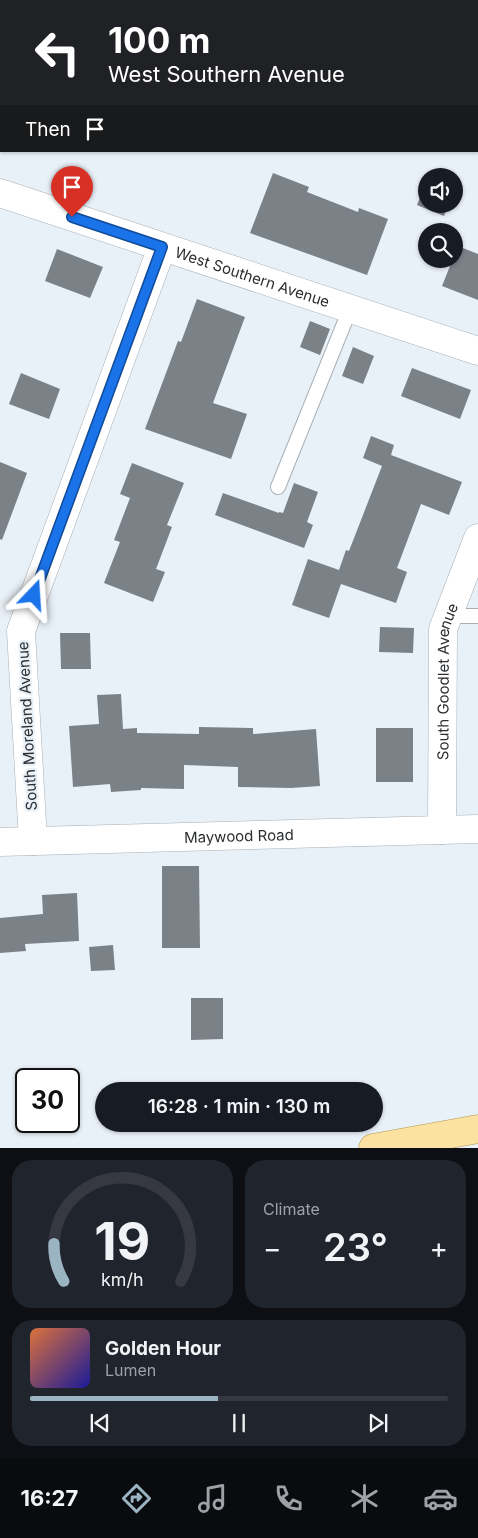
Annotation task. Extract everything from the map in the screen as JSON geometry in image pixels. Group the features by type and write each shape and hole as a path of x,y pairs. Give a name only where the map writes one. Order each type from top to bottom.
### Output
{"main road":[{"path":"373,1148 478,1129"}],"street":[{"name":"West Southern Avenue","path":"0,193 478,351"},
{"name":"South Moreland Avenue","path":"33,841 21,631 162,247"},
{"name":"South Goodlet Avenue","path":"442,830 443,629 478,538"},
{"name":"Maywood Road","path":"0,842 478,829"}],"lane":[{"path":"278,486 350,309"},
{"path":"448,616 478,616"}],"building":[{"path":"273,173 309,187 307,192 358,212 359,208 388,219 367,275 250,233"},
{"path":"463,248 478,254 478,300 442,286 449,268 463,268"},
{"path":"57,249 103,267 90,298 45,281"},
{"path":"197,299 245,317 213,403 247,414 231,459 145,429 178,341 181,342"},
{"path":"310,321 330,329 320,355 300,347"},
{"path":"353,347 374,356 363,384 342,376"},
{"path":"412,368 471,390 460,419 401,396"},
{"path":"21,373 60,389 49,419 9,404"},
{"path":"371,436 394,445 391,455 462,482 449,515 421,504 397,568 407,572 396,603 341,584 329,618 292,605 308,559 339,570 346,550 349,551 382,466 363,458"},
{"path":"0,462 27,473 2,540 0,539"},
{"path":"132,463 184,483 167,525 172,527 156,569 165,572 153,602 104,583 120,542 114,540 130,498 120,494"},
{"path":"294,483 318,492 307,522 313,525 304,548 215,515 223,493 283,513"},
{"path":"380,627 414,628 413,653 379,652"},
{"path":"60,633 90,633 91,669 61,669"},
{"path":"121,694 123,729 137,728 137,733 199,734 199,727 253,728 253,734 316,729 320,786 291,788 238,787 238,767 184,765 184,789 141,788 141,790 111,792 110,784 73,787 69,726 99,724 97,695"},
{"path":"376,728 413,728 413,782 376,782"},
{"path":"162,866 199,866 200,948 162,948"},
{"path":"77,893 79,941 25,944 26,951 0,953 0,918 43,914 42,895"},
{"path":"113,945 115,970 91,971 89,947"},
{"path":"191,998 223,998 223,1039 191,1040"}],"route":[{"path":"34,595 162,247 72,217"}]}
